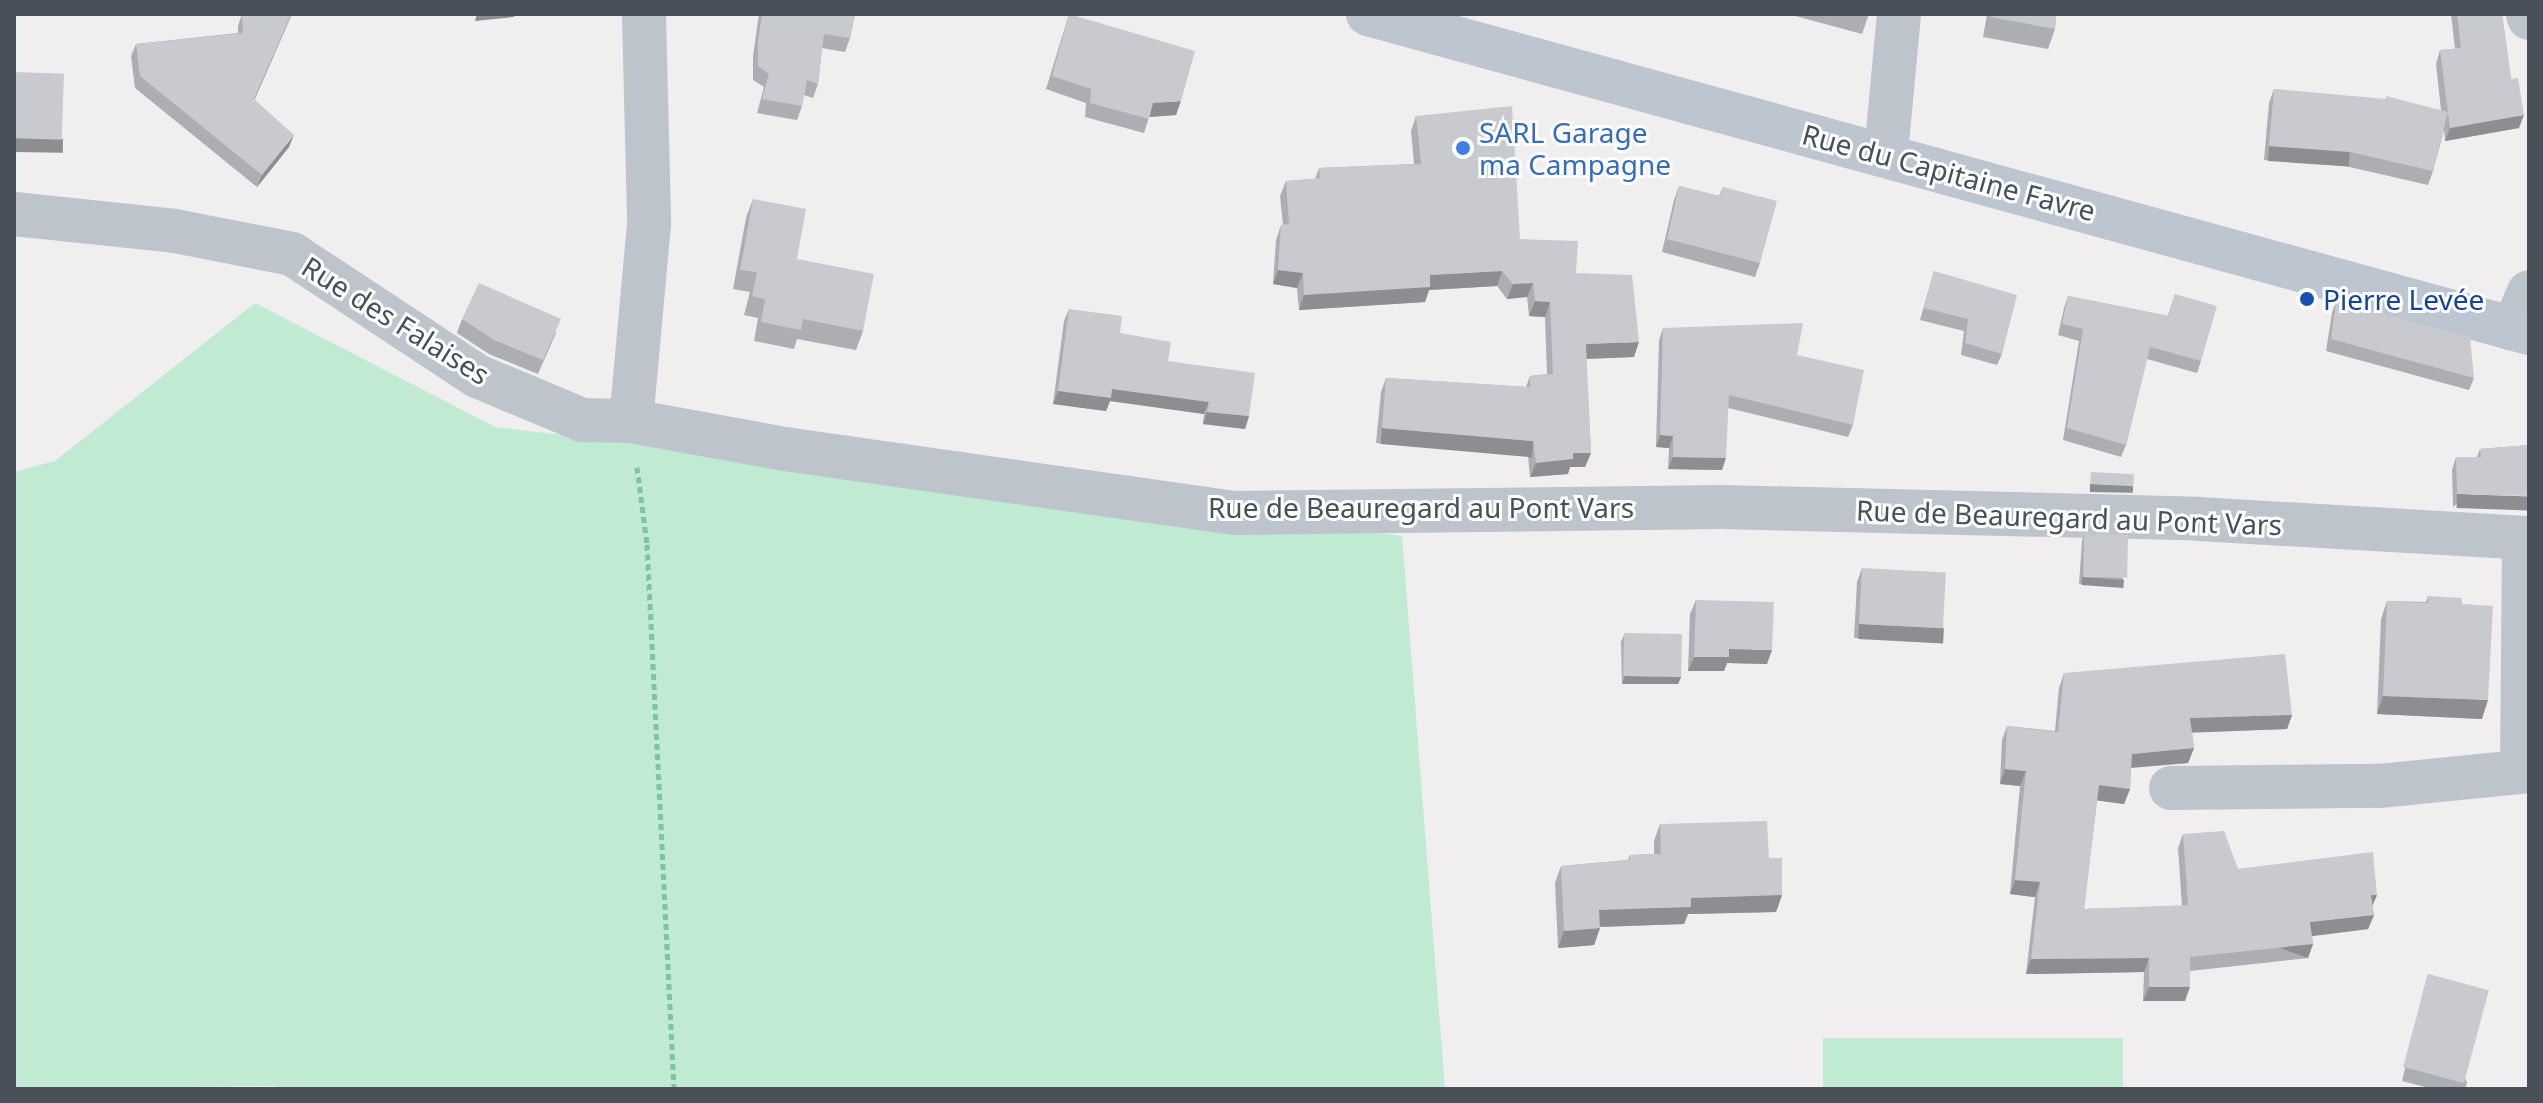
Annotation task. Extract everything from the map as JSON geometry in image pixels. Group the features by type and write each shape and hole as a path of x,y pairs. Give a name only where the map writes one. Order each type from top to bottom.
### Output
{"street":[{"path":"631,421 649,224 644,14"},
{"name":"Rue du Capitaine Favre","path":"1368,14 1886,154 2524,318"},
{"path":"1886,154 1899,14"},
{"name":"Rue des Falaises","path":"14,214 175,231 292,254 477,376 582,420 631,421"},
{"name":"Rue de Beauregard au Pont Vars","path":"631,421 785,449 1236,513 1722,507 2198,519 2526,538"},
{"path":"2171,788 2379,786 2526,771 2526,538"}],"path":[{"path":"631,421 647,544 674,1089"}],"green space":[{"path":"255,303 495,427 1402,536 1445,1089 282,1089 274,1086 14,1089 14,472 55,461"},
{"path":"1823,1038 2123,1038 2123,1089 1823,1089"}],"building":[{"path":"242,14 291,14 254,99 294,135 262,175 140,76 136,44 243,33"},
{"path":"762,14 855,14 850,38 824,34 818,84 807,80 802,106 762,99 769,74 758,66"},
{"path":"1069,14 1195,51 1181,101 1153,103 1149,119 1090,103 1091,89 1052,76"},
{"path":"1991,14 2056,14 2055,29 1990,17"},
{"path":"2457,14 2502,14 2511,79 2518,78 2524,115 2450,128 2440,50 2461,48"},
{"path":"14,72 64,74 62,140 14,138"},
{"path":"2274,89 2386,99 2386,96 2448,112 2433,171 2350,152 2269,146"},
{"path":"1512,106 1520,239 1578,241 1576,273 1632,275 1639,342 1586,344 1591,453 1573,453 1573,459 1536,463 1533,441 1382,428 1386,378 1530,387 1530,376 1553,374 1550,302 1535,301 1533,283 1513,284 1502,271 1430,275 1430,287 1304,295 1303,273 1278,270 1281,225 1289,224 1286,181 1320,178 1319,168 1421,164 1416,116"},
{"path":"1679,186 1720,196 1723,187 1777,201 1760,263 1667,239"},
{"path":"753,199 806,209 797,259 874,274 863,331 803,319 801,330 761,322 765,299 752,296 757,272 740,270"},
{"path":"1934,271 2017,295 2002,354 1965,343 1968,319 1924,308"},
{"path":"479,283 561,319 543,360 494,340 462,319"},
{"path":"2175,294 2217,306 2201,361 2150,347 2126,445 2067,428 2083,329 2062,324 2068,296 2169,316"},
{"path":"2336,301 2470,337 2474,378 2331,339"},
{"path":"1069,309 1122,316 1120,333 1171,342 1168,361 1255,373 1249,416 1207,412 1209,402 1112,389 1111,398 1058,391"},
{"path":"1803,323 1797,355 1864,370 1853,425 1729,395 1726,458 1673,457 1673,436 1660,435 1663,328"},
{"path":"2529,445 2529,496 2457,494 2456,457 2481,457 2480,449"},
{"path":"2091,472 2134,474 2133,486 2090,484"},
{"path":"2084,534 2128,535 2127,578 2083,577"},
{"path":"1862,568 1946,572 1943,628 1859,624"},
{"path":"2428,596 2462,598 2462,604 2493,606 2488,700 2383,696 2387,601 2428,603"},
{"path":"1696,600 1774,602 1772,650 1729,649 1729,657 1694,657"},
{"path":"1624,633 1682,634 1681,677 1623,676"},
{"path":"2285,654 2292,715 2190,718 2194,748 2132,754 2130,789 2099,785 2084,909 2188,905 2183,834 2224,831 2238,869 2373,852 2377,895 2371,895 2374,915 2310,922 2313,944 2190,957 2190,987 2149,987 2149,958 2031,959 2040,882 2015,880 2026,771 2005,769 2007,726 2058,732 2064,673"},
{"path":"1767,821 1769,858 1782,858 1782,895 1691,898 1691,907 1599,910 1600,928 1564,931 1561,866 1630,860 1630,855 1661,854 1660,824"},
{"path":"2428,974 2489,990 2464,1083 2403,1067"}],"place":[{"name":"SARL Garage ma Campagne","path":"1463,148"},
{"name":"Pierre Levée","path":"2307,299"}]}
